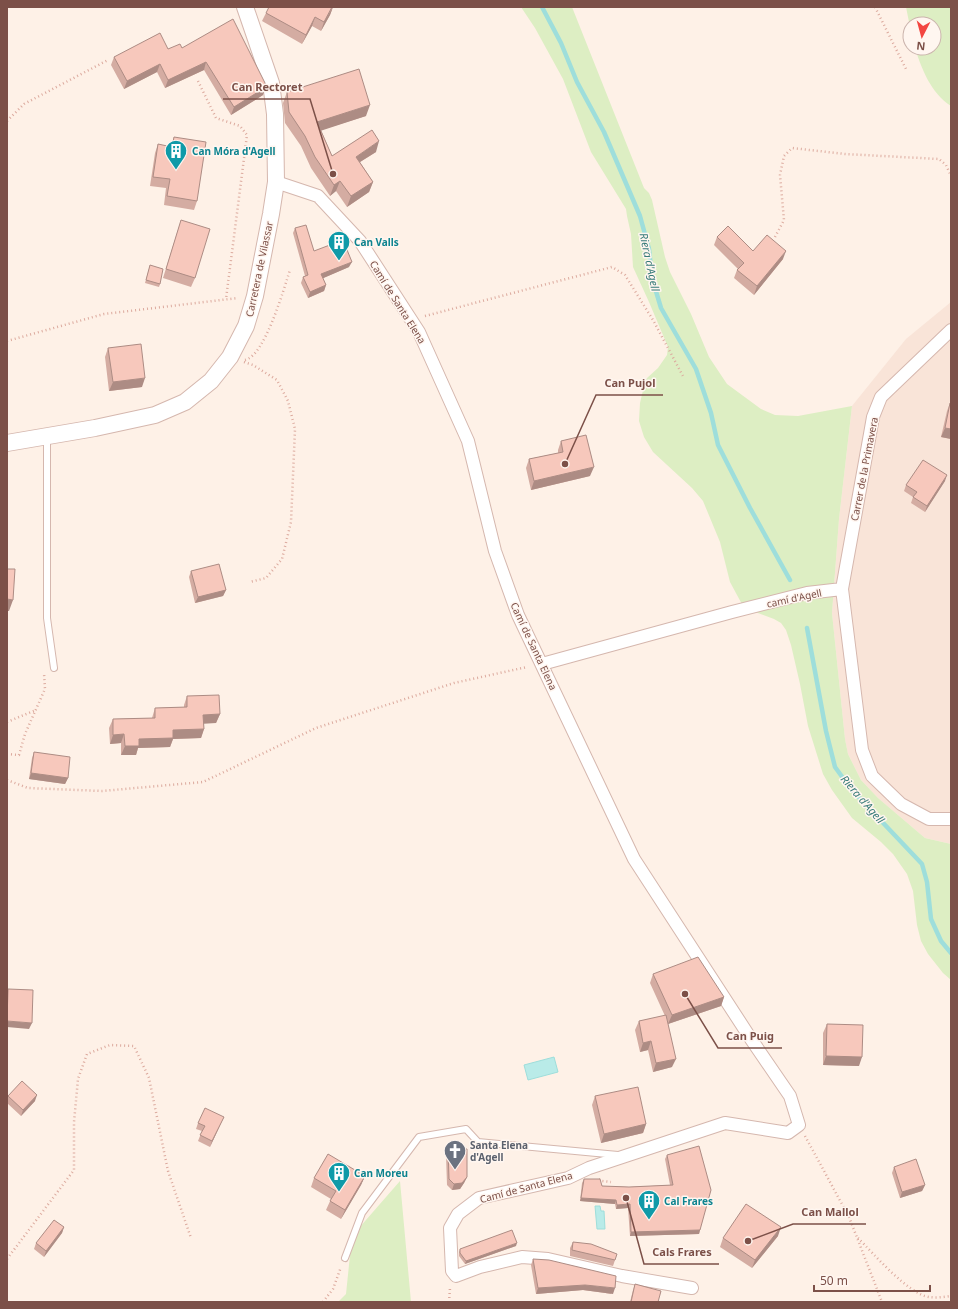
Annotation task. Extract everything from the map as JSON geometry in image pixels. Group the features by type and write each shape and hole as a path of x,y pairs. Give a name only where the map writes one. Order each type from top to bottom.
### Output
{"street":[{"name":"Carretera de Vilassar","path":"7,444 155,415 185,402 211,381 230,357 246,326 255,296 276,182 275,114 271,83 245,7"},
{"name":"Camí de Santa Elena","path":"276,182 318,196 360,241 419,332 468,441 494,551 518,615 634,859 751,1039 790,1096 799,1125 788,1133 725,1123 589,1168 568,1178 479,1198 458,1214 450,1228 452,1271 456,1276 480,1267 522,1257 548,1259 622,1276 692,1288"},
{"name":"Carrer de la Primavera","path":"842,589 873,417 881,398 951,330"},
{"name":"camí d'Agell","path":"542,664 576,653 807,593 842,589"},
{"path":"842,589 862,750 872,776 901,804 929,820 951,819"}],"lane":[{"path":"47,436 47,618 54,668"},
{"path":"345,1258 362,1213 419,1137 466,1129 478,1142 613,1155 627,1155"}],"path":[{"path":"875,7 906,69"},
{"path":"7,122 24,104 108,60"},
{"path":"198,81 216,118 240,126 247,135 226,299"},
{"path":"775,237 784,220 780,175 784,156 792,148 845,154 939,159 946,165 951,176"},
{"path":"410,319 612,267 626,275 653,320 684,378"},
{"path":"250,582 266,578 282,559 291,522 295,429 288,401 277,380 253,365 242,361 249,359 262,345 277,311 290,270"},
{"path":"7,341 104,314 255,296"},
{"path":"7,780 28,788 102,791 203,782 316,728 454,683 542,664"},
{"path":"7,754 20,755 25,734 37,710 45,689 44,673"},
{"path":"7,722 37,710"},
{"path":"7,1259 74,1170 74,1122 78,1079 87,1054 110,1045 134,1046 149,1078 168,1171 191,1238"},
{"path":"799,1125 849,1216 882,1302"},
{"path":"857,1236 894,1275 914,1290 928,1297 951,1296"},
{"path":"323,1302 333,1289 345,1258"}],"shaded area":[{"path":"951,302 951,844 925,838 878,798 861,780 848,754 845,739 832,613 839,519 852,406 906,339"}],"green space":[{"path":"521,7 572,7 644,188 649,193 652,200 665,257 670,272 691,314 709,357 727,384 761,409 775,415 798,416 852,406 839,519 832,613 845,739 848,754 861,780 878,798 925,838 951,844 951,980 943,973 928,954 921,941 917,925 913,891 907,874 893,854 852,818 832,790 823,774 808,726 800,684 786,630 781,623 774,619 744,608 730,582 720,542 703,501 692,488 653,452 644,437 639,421 640,403 644,386 647,378 658,368 667,355 668,347 633,267 631,234 626,209 591,152 563,79 535,28"},
{"path":"906,7 951,7 951,106 938,95 933,88 924,73 918,56 942,56 942,16 908,16"},
{"path":"400,1181 411,1302 338,1302 346,1294 352,1236"}],"water":[{"path":"554,1057 558,1072 528,1080 524,1065"},
{"path":"595,1206 600,1206 601,1211 604,1211 605,1229 597,1229"}],"building":[{"path":"269,7 332,7 324,22 315,17 306,35 266,13"},
{"path":"233,19 266,87 234,107 206,62 168,80 160,64 127,81 114,57 160,33 168,49 180,44 182,48"},
{"path":"359,69 370,105 317,122 332,156 372,130 379,141 356,157 373,182 351,196 340,181 334,185 315,157 305,136 289,112 287,92"},
{"name":"Can Móra d'Agell","path":"174,137 206,142 197,201 167,196 170,179 153,177 158,144 172,147"},
{"path":"181,220 210,229 195,278 166,269"},
{"path":"306,225 314,251 343,240 352,262 321,274 326,285 310,292 303,277 308,275 295,228"},
{"path":"728,226 753,251 767,235 786,251 757,286 737,270 744,263 717,237"},
{"path":"150,265 163,269 160,284 146,280"},
{"path":"141,344 145,378 113,382 108,348"},
{"path":"951,403 951,429 945,428"},
{"path":"586,435 594,467 534,481 529,459 563,452 561,441"},
{"path":"923,460 947,475 927,506 913,497 917,492 906,485"},
{"path":"219,564 226,590 198,597 191,571"},
{"path":"7,569 15,569 13,600 7,599"},
{"path":"219,695 220,714 203,715 204,729 173,730 173,738 139,739 139,746 125,746 124,734 113,735 113,719 155,718 155,708 187,707 187,696"},
{"path":"34,752 70,757 68,778 31,773"},
{"path":"698,957 724,997 672,1015 653,974"},
{"path":"8,989 33,990 32,1023 7,1021"},
{"path":"666,1015 676,1059 656,1063 651,1041 643,1043 639,1021"},
{"path":"827,1024 863,1025 862,1057 826,1056"},
{"path":"22,1081 37,1095 23,1110 8,1096"},
{"path":"638,1087 646,1124 604,1134 595,1096"},
{"path":"205,1108 224,1117 212,1141 200,1135 205,1126 198,1123"},
{"path":"699,1146 711,1190 700,1230 631,1232 630,1204 617,1205 616,1200 581,1198 584,1179 600,1179 602,1186 629,1187 673,1185 667,1155"},
{"name":"Santa Elena d'Agell","path":"448,1149 467,1149 467,1177 462,1183 454,1184 449,1179"},
{"name":"Can Moreu","path":"328,1154 365,1176 345,1210 330,1201 336,1191 314,1178"},
{"path":"916,1159 925,1185 902,1192 894,1167"},
{"path":"746,1204 781,1227 755,1260 723,1238"},
{"path":"54,1220 64,1227 46,1251 36,1243"},
{"path":"512,1230 517,1243 466,1261 460,1253 460,1249"},
{"path":"573,1242 591,1244 617,1254 615,1260 572,1250"},
{"path":"533,1259 549,1260 616,1276 615,1288 585,1285 538,1288"},
{"path":"635,1284 661,1291 658,1302 631,1302"}],"waterway":[{"name":"Riera d'Agell","path":"542,7 561,43 577,82 604,132 640,216 649,249 652,278 661,308 696,369 711,413 718,445 750,508 790,580"},
{"name":"Riera d'Agell","path":"807,628 826,731 835,767 851,789 922,864 927,882 931,919 941,941 951,953"}],"place":[{"name":"Can Móra d'Agell","path":"176,170"},
{"name":"Can Rectoret","path":"333,174"},
{"name":"Can Valls","path":"339,262"},
{"name":"Can Pujol","path":"565,464"},
{"name":"Can Puig","path":"685,994"},
{"name":"Santa Elena d'Agell","path":"455,1170"},
{"name":"Can Moreu","path":"339,1192"},
{"name":"Cals Frares","path":"626,1198"},
{"name":"Cal Frares","path":"649,1220"},
{"name":"Can Mallol","path":"748,1241"}]}
